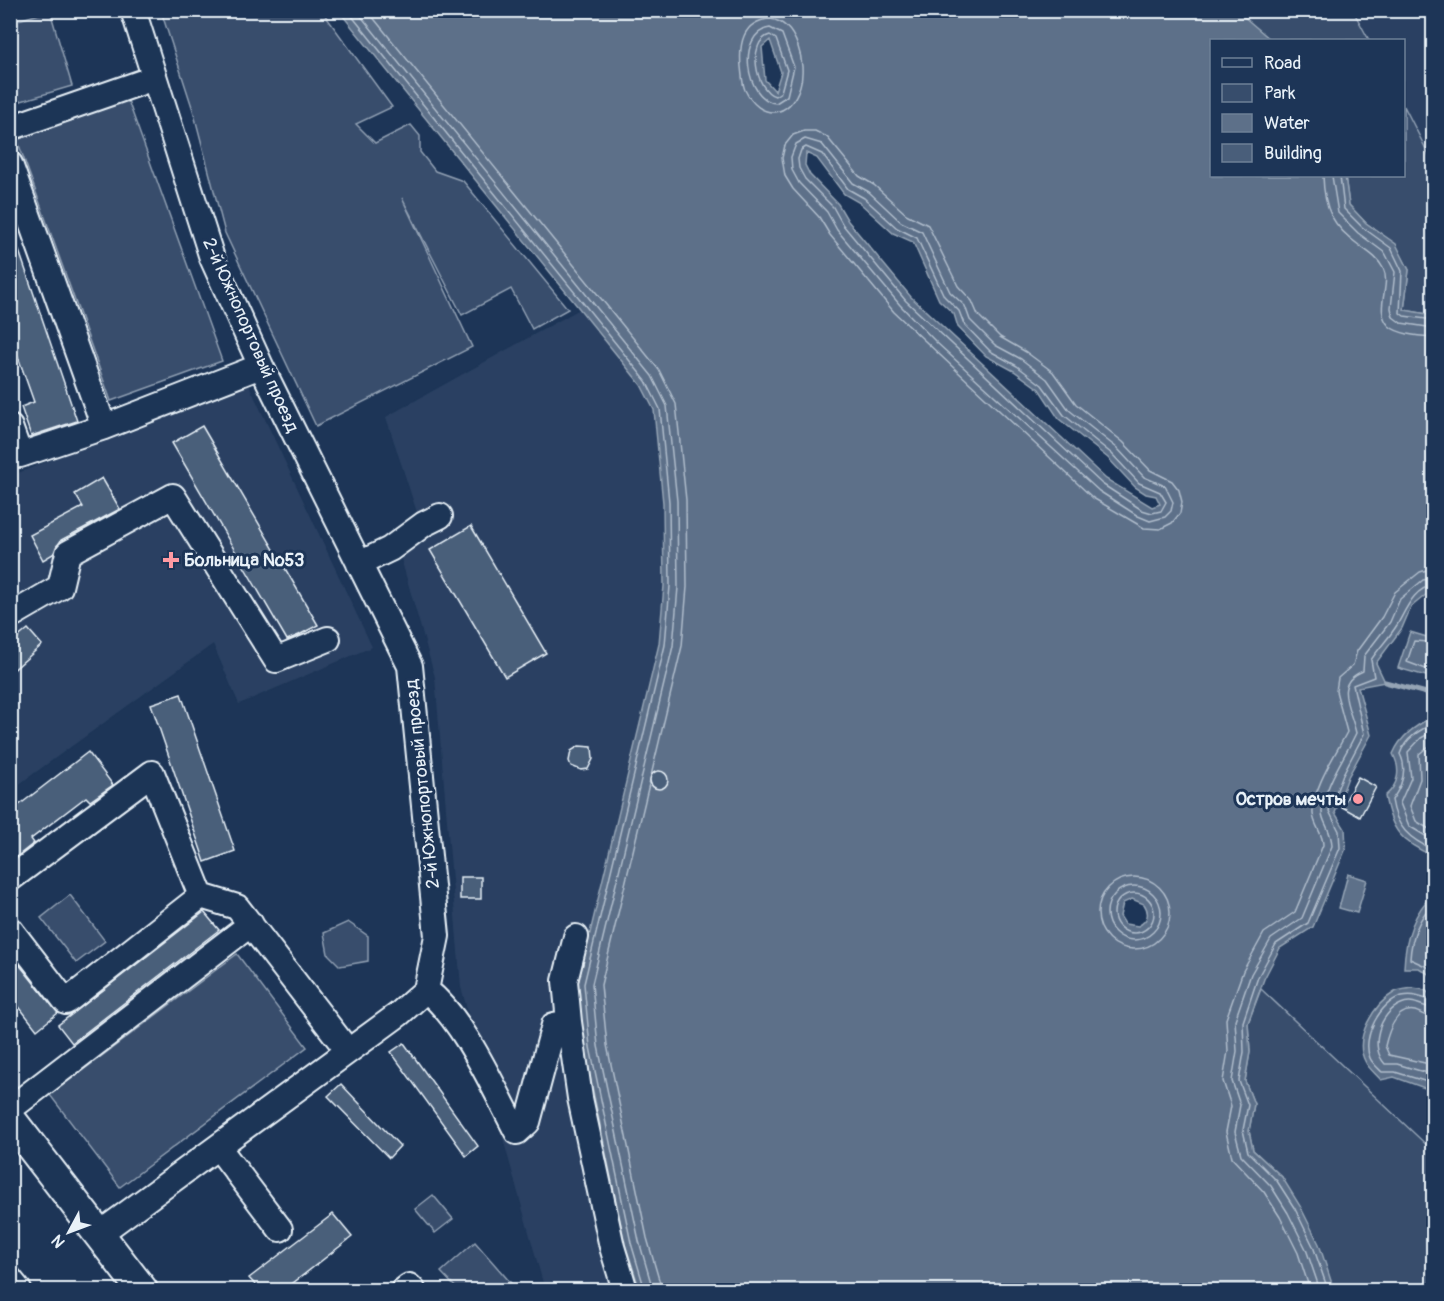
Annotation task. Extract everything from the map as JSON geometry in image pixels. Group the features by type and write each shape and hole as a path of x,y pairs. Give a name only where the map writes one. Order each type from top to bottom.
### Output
{"main road":[{"path":"10,1119 142,1290"}],"street":[{"name":"2-й Южнопортовый проезд","path":"133,10 212,258 261,366 410,666 437,936 426,990"},
{"path":"10,128 154,78"},
{"path":"10,164 104,427"},
{"path":"10,427 20,455 104,427 261,366"},
{"path":"10,616 60,587 68,553 173,496 276,660 328,639"},
{"path":"359,564 390,549 449,510"},
{"path":"10,879 152,773 201,897"},
{"path":"201,897 237,907 348,1051"},
{"path":"10,929 66,1002 201,897"},
{"path":"10,1109 251,924"},
{"path":"576,937 566,981 569,1022 583,1109 612,1247 625,1290"},
{"path":"99,1234 348,1051 426,990 447,1008 482,1066 517,1132 528,1122 554,1025 569,1022"},
{"path":"218,1147 280,1229"},
{"path":"10,1279 19,1290"},
{"path":"404,1290 409,1286 413,1290"}],"shaded area":[{"path":"1236,11 1433,11 1433,315 1346,177 1405,177 1405,39 1270,39"},
{"path":"580,309 641,385 654,410 663,503 664,586 659,645 578,983 584,1048 625,1244 640,1290 545,1290 461,987 435,677 396,541 426,540 386,417"},
{"name":"Больница №53","path":"247,381 372,647 239,704 213,644 11,790 11,476"},
{"path":"1433,589 1433,1290 1334,1290 1282,1177 1253,1150 1245,1081 1250,1052 1248,1023 1264,979 1280,948 1313,927 1345,829 1335,813 1348,777 1371,735 1358,687 1402,628 1411,607"}],"green space":[{"path":"50,11 72,86 11,104 11,22"},
{"path":"161,11 322,11 392,107 356,124 375,143 411,125 420,136 420,152 435,171 463,181 568,309 532,329 511,289 462,315 402,198 472,347 316,426 225,233 193,110"},
{"path":"1236,11 1357,11 1356,16 1368,39 1270,39"},
{"path":"126,95 222,361 111,401 15,134"},
{"path":"1405,108 1433,163 1433,315 1404,310 1409,270 1395,244 1366,223 1349,205 1345,177 1405,177"},
{"path":"70,895 105,941 76,963 41,918"},
{"path":"348,922 368,936 368,961 340,966 328,954 324,933"},
{"path":"237,954 307,1047 120,1187 50,1095"},
{"path":"1261,989 1433,1151 1433,1290 1334,1290 1282,1177 1253,1150 1249,1131 1254,1104 1245,1081 1250,1052 1248,1023"},
{"path":"433,1195 453,1219 435,1233 415,1209"},
{"path":"475,1242 517,1290 458,1290 441,1272"}],"water":[{"path":"1236,10 1270,39 1210,39 1210,177 1345,177 1349,205 1366,223 1396,244 1409,270 1404,310 1433,315 1433,589 1411,607 1402,628 1376,663 1385,682 1358,687 1371,735 1348,777 1335,813 1345,829 1346,848 1313,927 1280,948 1264,979 1248,1023 1250,1052 1245,1081 1254,1104 1249,1131 1253,1150 1282,1177 1300,1206 1319,1244 1334,1290 640,1290 625,1244 584,1048 578,983 659,644 664,586 663,503 654,410 641,385 339,11","holes":["770,40 781,72 775,91 765,80 762,47","806,153 817,158 844,194 860,203 893,233 913,242 939,300 954,314 958,327 986,356 1014,371 1039,389 1059,419 1108,458 1135,487 1146,494 1156,496 1160,504 1152,507 1106,479 911,297 848,221 838,204 810,175 805,165","1132,899 1146,907 1146,919 1138,926 1125,924 1120,916 1123,903"]},
{"path":"1431,628 1433,629 1433,678 1398,668 1410,632 1427,637"},
{"path":"1433,716 1434,856 1413,846 1399,834 1387,808 1385,796 1396,782 1398,771 1393,754 1396,747 1410,732"},
{"path":"1348,874 1367,880 1357,913 1339,908"},
{"path":"1433,894 1433,977 1419,968 1404,968 1411,928 1420,910"},
{"path":"1413,988 1425,990 1433,997 1433,1091 1394,1077 1381,1080 1366,1064 1362,1052 1364,1032 1373,1013 1387,997 1397,991"}],"building":[{"path":"10,233 13,233 77,421 31,436 21,407 34,402 10,334"},
{"path":"202,426 318,625 299,635 287,640 172,443"},
{"path":"102,478 120,509 61,540 53,554 43,560 30,535 83,507 75,494"},
{"path":"471,526 546,653 505,677 430,550"},
{"path":"28,629 42,645 10,673 10,644"},
{"path":"181,694 235,851 205,862 151,704"},
{"path":"579,746 592,747 593,759 588,769 581,770 571,766 569,761 571,751"},
{"path":"88,752 113,785 90,801 86,797 31,839 34,843 15,858 10,852 10,812"},
{"path":"655,771 663,771 668,776 666,787 655,789 650,784 650,776"},
{"path":"1358,777 1376,787 1360,817 1342,807"},
{"path":"460,877 481,877 481,899 460,899"},
{"path":"204,912 219,930 72,1043 58,1025"},
{"path":"10,953 58,1013 37,1030 10,995"},
{"path":"404,1043 478,1146 466,1156 391,1052"},
{"path":"341,1084 400,1146 389,1158 328,1096"},
{"path":"333,1214 352,1237 284,1290 260,1290 249,1278"}],"waterway":[{"path":"1385,682 1434,695"}],"place":[{"name":"Больница №53","path":"171,560"},
{"name":"Остров мечты","path":"1358,799"}]}
